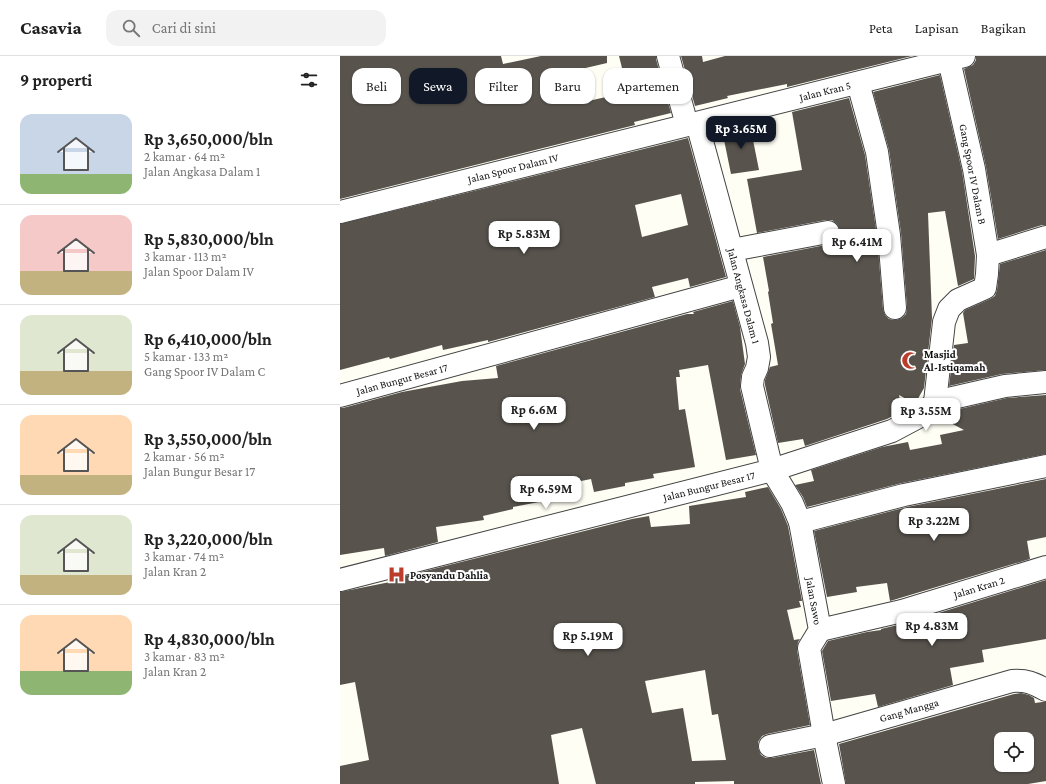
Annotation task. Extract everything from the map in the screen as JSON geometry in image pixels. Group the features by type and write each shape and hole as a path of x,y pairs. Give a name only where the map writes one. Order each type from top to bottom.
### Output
{"street":[{"name":"Jalan Angkasa Dalam 1","path":"668,56 692,124 732,250 757,343 759,357 752,386 772,470"},
{"name":"Jalan Kran 5","path":"692,124 956,58"},
{"name":"Gang Spoor IV Dalam B","path":"935,402 944,322 949,309 958,300 985,288 987,274 988,255 956,58"},
{"path":"858,83 877,152 889,235 895,308"},
{"name":"Jalan Spoor Dalam IV","path":"340,212 692,124"},
{"path":"732,250 828,232"},
{"path":"988,255 1046,237"},
{"name":"Jalan Bungur Besar 17","path":"340,396 741,286"},
{"path":"935,402 1005,386 1046,382"},
{"name":"Jalan Bungur Besar 17","path":"340,580 772,470 892,431 924,414 935,402"},
{"path":"800,522 904,495 1046,466"},
{"name":"Jalan Sawo","path":"772,470 792,503 800,522 820,630 809,648 834,784"},
{"name":"Jalan Kran 2","path":"820,630 902,611 1046,567"},
{"name":"Gang Mangga","path":"770,746 824,735 1012,681 1023,680 1033,683 1046,690"}],"building":[{"path":"340,56 501,56 503,64 541,56 607,56 607,63 586,68 540,68 540,104 595,104 595,100 603,98 603,104 668,104 671,113 634,122 635,125 340,199"},
{"path":"619,56 656,56 658,68 622,68"},
{"path":"681,56 702,56 703,62 725,56 912,56 787,87 787,84 727,96 728,98 695,106 693,99 693,68 684,68"},
{"path":"976,56 1046,56 1046,225 998,239 986,167 964,69 973,65 976,60"},
{"path":"940,75 962,171 975,256 974,279 958,286 945,211 928,213 932,318 924,388 915,404 899,395 902,411 887,419 805,446 803,439 778,443 765,385 765,380 770,367 778,365 771,324 773,323 763,257 831,244 840,236 840,230 837,224 832,220 826,220 757,233 747,179 802,170 792,112 849,98 865,155 877,236 883,309 885,315 889,319 896,320 902,318 906,314 907,307 901,233 889,150 873,92"},
{"path":"750,125 759,170 731,174 722,130"},
{"path":"688,138 726,277 690,287 688,278 652,287 655,297 488,342 488,340 443,350 442,345 390,359 389,357 340,370 340,224","holes":["681,194 688,225 642,237 635,205"]},
{"path":"1046,250 1046,370 1002,374 949,386 954,345 968,343 963,313 965,310 995,296 1000,264"},
{"path":"733,301 740,327 745,364 741,375 740,389 756,455 726,460 708,365 679,370 680,377 676,377 679,410 685,409 695,467 653,474 654,478 625,483 625,486 594,492 591,479 542,489 544,501 513,507 513,509 483,516 484,520 436,527 438,542 385,556 384,548 340,555 340,408 402,392 462,381 498,378 496,366 687,314 694,314 693,312"},
{"path":"1046,395 1046,454 902,483 807,507 803,497 795,485 814,481 811,470 882,447 908,442 910,450 942,444 940,435 964,430 939,417 942,413 1007,398"},
{"path":"1046,479 1046,537 1027,541 1030,559 890,601 887,583 856,587 857,592 827,597 814,531 907,507"},
{"path":"768,487 781,509 788,526 802,601 799,601 801,607 787,610 794,640 800,639 797,650 810,725 762,736 758,742 758,748 761,755 766,758 814,750 821,784 734,784 734,781 695,782 695,784 596,784 582,728 551,735 559,784 340,784 340,766 369,760 355,682 340,685 340,592 390,582 389,580 632,519 649,516 651,527 690,524 689,506 746,497 745,492","holes":["705,670 712,715 718,714 726,760 692,761 683,708 652,713 645,681"]},
{"path":"1046,580 1046,639 982,650 984,662 950,668 953,685 878,707 875,694 831,701 822,651 828,641 881,630"},
{"path":"1021,693 1029,695 1034,698 1035,703 1046,702 1046,781 1028,784 846,784 839,744 1014,694"}],"place":[{"name":"Masjid Al-Istiqamah","path":"911,360"},
{"name":"Posyandu Dahlia","path":"397,575"}]}
